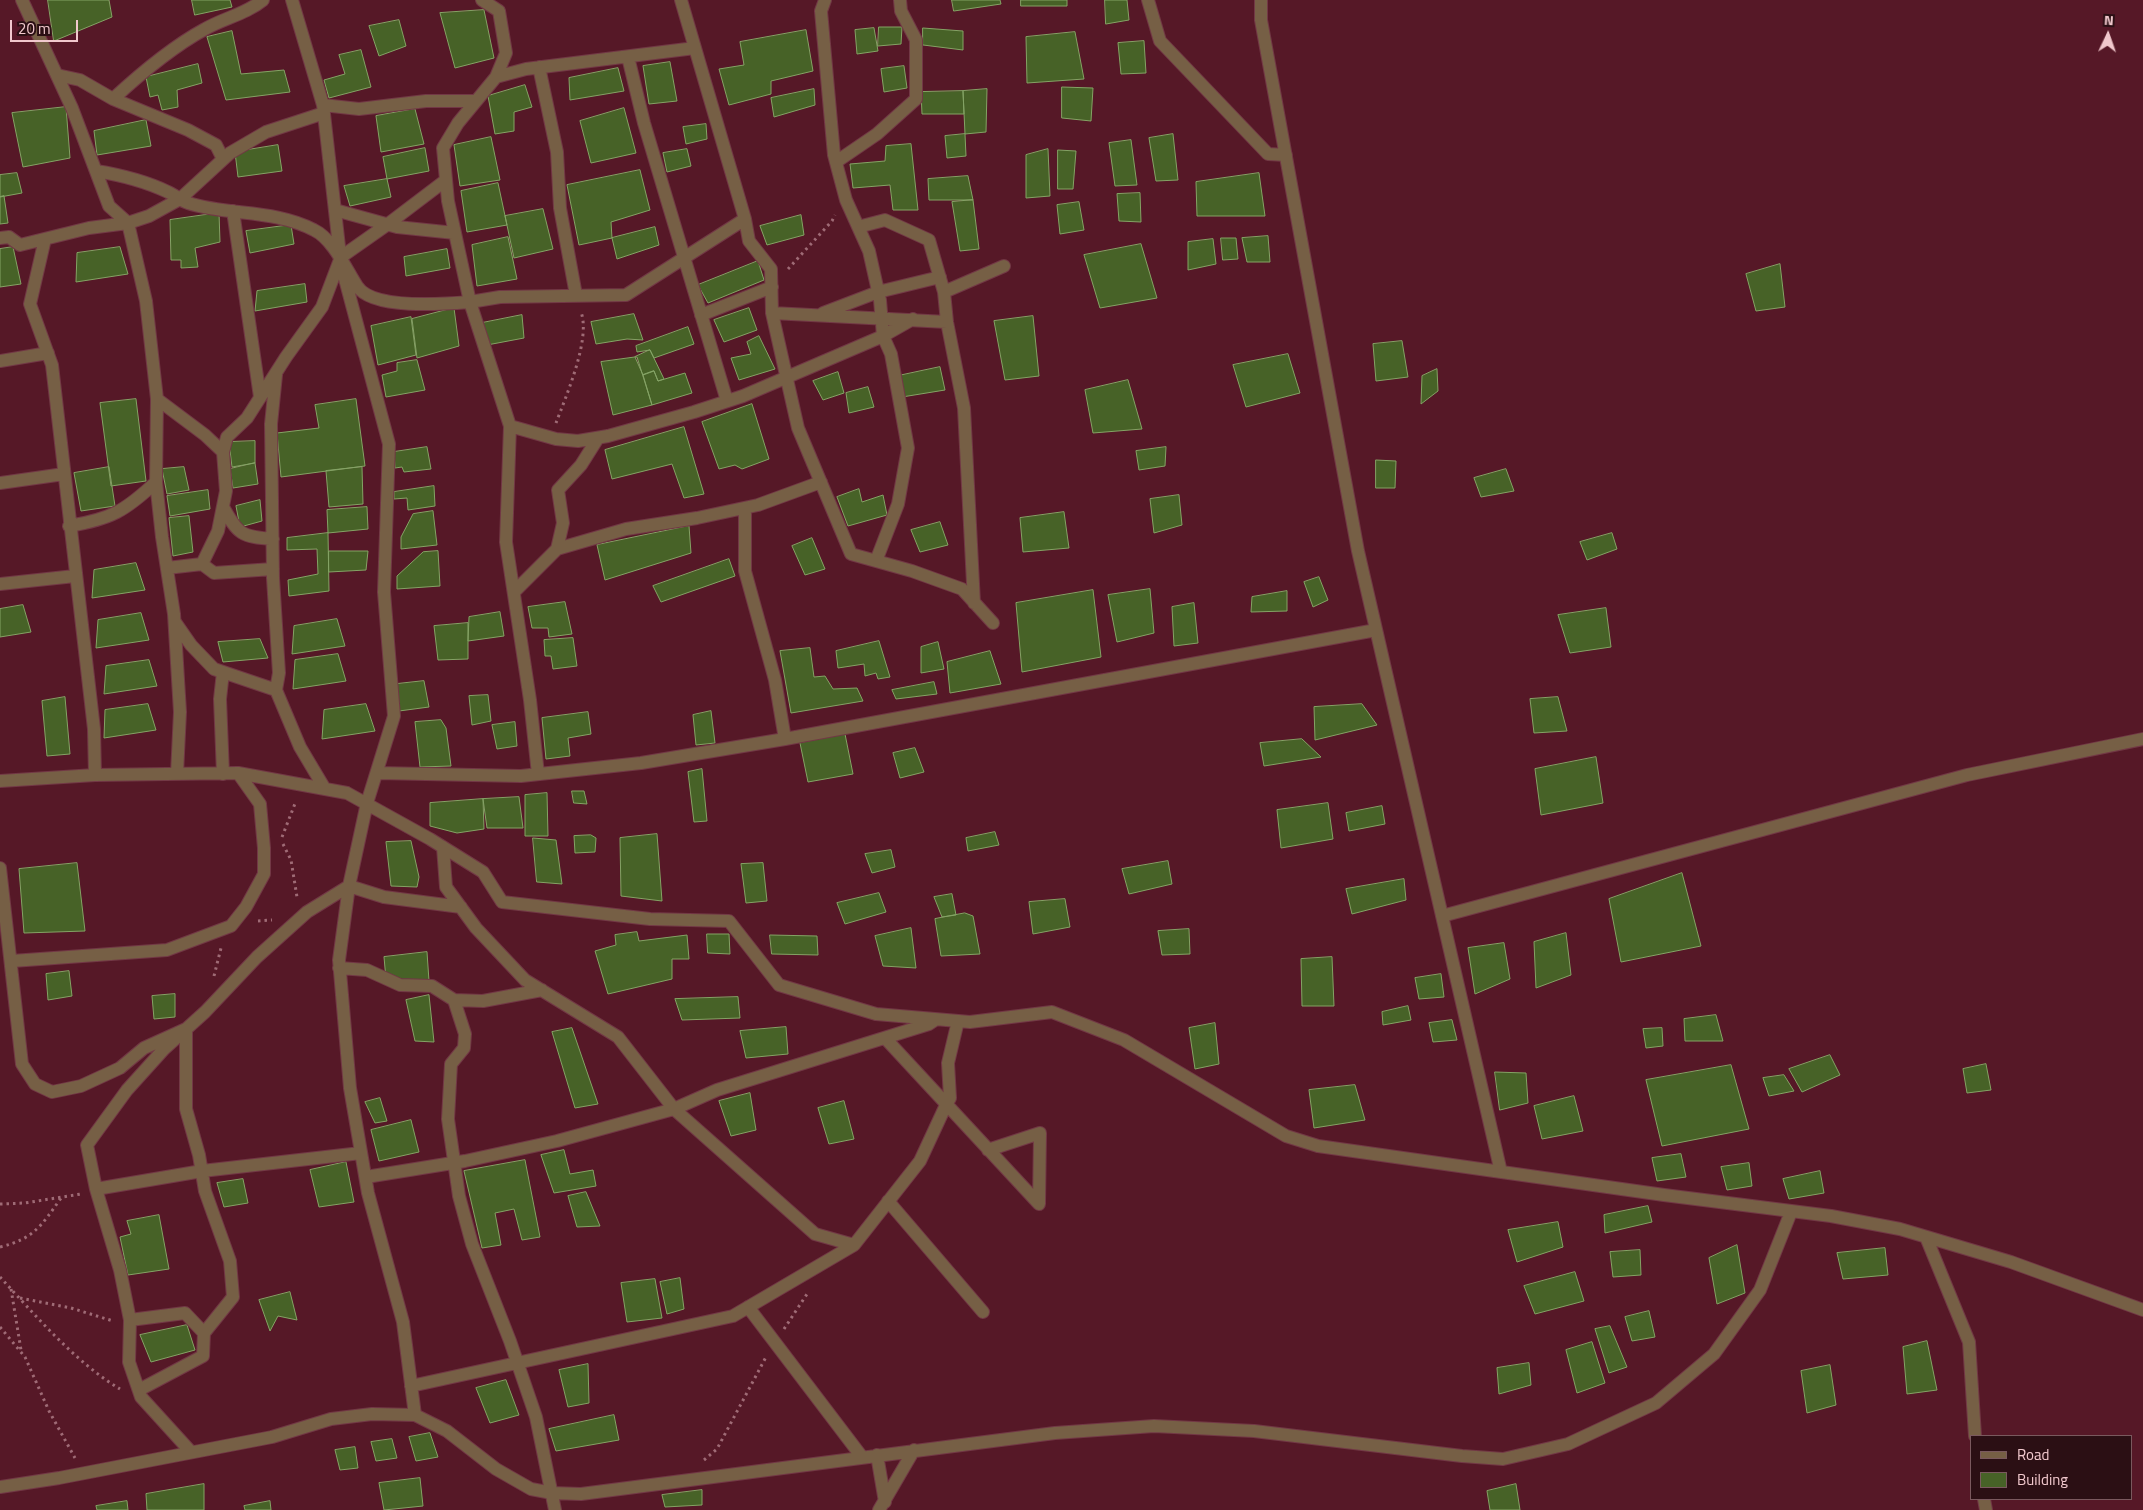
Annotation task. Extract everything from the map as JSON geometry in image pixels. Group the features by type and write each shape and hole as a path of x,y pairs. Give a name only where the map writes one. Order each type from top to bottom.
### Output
{"street":[{"path":"22,0 72,108 109,206 128,223 146,301 157,399 156,482 175,621 180,712 177,774"},
{"path":"112,99 132,81 205,29 253,8 263,0"},
{"path":"292,0 323,109 341,257 388,444 384,592 394,716 381,756 378,773 367,803 349,886 339,968 350,1088 361,1153 404,1322 415,1415"},
{"path":"482,0 497,5 506,53 496,77 458,123 443,148 446,180 455,233 470,302 510,426 506,542 530,700 538,774"},
{"path":"682,0 745,219 749,242 772,269 772,313 798,428 851,554 962,589 993,623"},
{"path":"825,0 821,11 836,162 844,194 869,251 878,292 883,336 891,354 908,448 898,504 876,561"},
{"path":"836,162 877,134 916,99 916,40 901,12 900,0"},
{"path":"1148,0 1160,41 1268,154 1286,155"},
{"path":"1261,0 1262,20 1358,550 1501,1172"},
{"path":"496,77 539,68 695,48"},
{"path":"628,57 644,123 727,402"},
{"path":"539,68 557,152 560,208 576,296"},
{"path":"56,75 80,80 112,99 159,117 209,141 216,145 223,159"},
{"path":"0,238 9,237 20,245 89,228 128,223 180,199 230,153 266,132 323,109 359,109 426,101 476,101"},
{"path":"96,171 127,176 169,192 180,199 205,207 267,214 315,230 341,257 358,289 384,302 430,305 470,302 500,297 626,295 745,219"},
{"path":"202,564 218,532 223,507 226,491 223,452 227,437 247,418 276,372 322,307 341,257 446,180"},
{"path":"335,210 388,224 455,233"},
{"path":"233,211 260,397"},
{"path":"858,227 885,220 929,240 944,292 947,322 964,408 974,603"},
{"path":"45,239 30,304 52,365 69,526 94,729 95,775"},
{"path":"944,292 1004,266"},
{"path":"817,315 878,292 940,277"},
{"path":"701,315 772,288"},
{"path":"772,313 947,322"},
{"path":"510,426 551,438 578,442 598,438 727,402 787,379 883,336 913,319"},
{"path":"0,361 48,353"},
{"path":"276,372 271,424 273,569 279,673 276,690 300,746 325,788"},
{"path":"157,399 205,434 223,452"},
{"path":"558,549 563,523 558,490 581,465 598,438"},
{"path":"0,483 64,474"},
{"path":"69,526 103,520 136,501 156,482"},
{"path":"514,592 558,549 626,529 745,508 821,482"},
{"path":"223,507 235,528 251,538 273,539"},
{"path":"745,508 745,571 774,680 785,739"},
{"path":"167,568 202,564 214,573 273,569"},
{"path":"0,584 75,576"},
{"path":"175,621 191,644 214,669 276,690"},
{"path":"378,773 521,776 641,763 785,739 1376,630"},
{"path":"223,774 220,699 224,672"},
{"path":"1442,916 1967,775 2143,739"},
{"path":"0,782 95,775 238,774 348,793 483,872 502,902 650,919 729,921 779,985 876,1014 970,1022 1052,1012 1124,1040 1286,1136 1318,1146 1831,1216 1900,1229 2011,1262 2143,1310"},
{"path":"12,961 168,950 232,926 246,908 264,874 260,804 238,774"},
{"path":"443,847 446,887 476,928 525,980 618,1037 674,1109 815,1234 854,1245"},
{"path":"0,868 12,961 22,1064 35,1084 52,1092 81,1086 120,1068 144,1048 186,1029"},
{"path":"349,886 384,897 461,907"},
{"path":"191,1452 141,1397 129,1362 130,1323 120,1270 96,1189 87,1144 127,1090 257,957 300,919 349,886"},
{"path":"339,968 367,970 400,985 432,986 454,1000 483,1001 542,990"},
{"path":"454,1000 465,1034 464,1048 451,1064 448,1119 459,1196 472,1244 536,1417 555,1510"},
{"path":"366,1177 455,1162 556,1141 674,1109 717,1090 929,1024 936,1019"},
{"path":"412,1386 733,1316 854,1245 920,1161 950,1098 948,1063 958,1021"},
{"path":"139,1390 204,1356 204,1333 233,1297 230,1261 206,1191 186,1110 186,1029"},
{"path":"885,1038 992,1155 1039,1204 1040,1133 988,1150"},
{"path":"96,1189 202,1171 361,1153"},
{"path":"888,1201 983,1312"},
{"path":"0,1487 272,1437 331,1419 372,1414 415,1415 447,1431 496,1469 531,1489 552,1494 581,1494 1054,1433 1154,1426 1254,1431 1462,1456 1502,1459 1568,1444 1656,1403 1714,1354 1760,1290 1791,1212"},
{"path":"1926,1237 1969,1342 1975,1435"},
{"path":"748,1307 862,1457"},
{"path":"130,1323 185,1313 204,1333"},
{"path":"883,1507 914,1450"},
{"path":"877,1455 883,1507"}],"path":[{"path":"772,288 832,221 844,194"},
{"path":"551,438 570,388 579,356 584,320 576,296"},
{"path":"276,848 281,840 301,784"},
{"path":"212,985 220,952 232,926 264,920 300,919 291,860 277,832 261,816"},
{"path":"0,1204 61,1198 96,1189"},
{"path":"0,1246 20,1242 42,1224 61,1198"},
{"path":"0,1277 18,1297 102,1378 150,1406"},
{"path":"10,1289 15,1326 22,1353 48,1411 84,1473"},
{"path":"702,1461 717,1449 755,1375 810,1291"},
{"path":"18,1297 130,1323"},
{"path":"0,1327 22,1353"}],"building":[{"path":"48,0 109,0 112,17 54,41"},
{"path":"192,0 230,0 232,7 195,15"},
{"path":"952,0 1000,0 1001,4 954,11"},
{"path":"1021,0 1067,0 1067,6 1021,6"},
{"path":"1105,0 1127,0 1129,20 1106,24"},
{"path":"484,10 494,58 455,68 440,13"},
{"path":"399,20 406,46 379,56 369,26"},
{"path":"879,27 902,27 901,44 878,46"},
{"path":"874,28 878,51 857,54 855,30"},
{"path":"923,28 963,31 963,50 923,45"},
{"path":"806,30 813,71 771,81 771,94 729,105 719,69 744,65 740,42"},
{"path":"232,31 241,74 284,70 290,92 226,100 207,37"},
{"path":"1075,32 1084,79 1027,83 1026,37"},
{"path":"1144,41 1146,73 1121,74 1118,43"},
{"path":"361,50 371,87 329,98 324,80 345,74 339,55"},
{"path":"670,62 677,101 649,104 643,66"},
{"path":"198,64 202,83 177,90 178,107 162,110 158,95 150,97 146,77"},
{"path":"904,66 907,88 884,92 881,69"},
{"path":"618,68 624,91 570,100 569,78"},
{"path":"525,85 532,107 514,112 514,131 495,134 488,96"},
{"path":"1062,87 1093,88 1091,121 1062,118"},
{"path":"814,89 815,105 774,117 771,98"},
{"path":"987,89 986,132 965,134 963,91"},
{"path":"963,91 964,114 922,114 921,92"},
{"path":"66,107 70,158 23,167 12,113"},
{"path":"624,108 636,153 591,163 580,121"},
{"path":"415,109 424,144 381,152 376,116"},
{"path":"146,120 151,146 97,155 94,131"},
{"path":"706,124 707,139 686,144 683,127"},
{"path":"965,134 966,156 947,158 945,136"},
{"path":"1173,134 1178,180 1156,181 1149,138"},
{"path":"491,137 500,180 460,186 454,145"},
{"path":"1131,140 1137,185 1115,186 1109,143"},
{"path":"911,144 918,210 893,210 890,185 853,188 850,164 885,161 886,146"},
{"path":"278,145 282,171 238,177 235,152"},
{"path":"425,148 429,171 387,179 383,157"},
{"path":"687,149 691,166 667,172 663,153"},
{"path":"1048,149 1050,196 1026,198 1026,155"},
{"path":"1058,150 1076,151 1073,189 1058,189"},
{"path":"640,170 650,210 611,222 612,238 579,245 567,185"},
{"path":"17,173 22,193 0,197 0,175"},
{"path":"1259,173 1265,216 1197,216 1196,182"},
{"path":"968,176 973,200 929,200 928,179"},
{"path":"387,179 391,197 350,206 344,186"},
{"path":"498,183 507,225 467,232 461,191"},
{"path":"1140,193 1141,222 1119,221 1117,194"},
{"path":"4,196 8,223 0,224 0,197"},
{"path":"973,200 979,249 960,251 952,202"},
{"path":"1079,202 1084,230 1060,234 1057,205"},
{"path":"543,209 553,249 514,258 505,216"},
{"path":"219,213 220,242 195,248 198,267 181,268 181,260 171,260 170,220"},
{"path":"801,215 804,235 767,245 760,226"},
{"path":"291,225 294,244 250,253 246,231"},
{"path":"655,227 659,245 617,259 612,238"},
{"path":"1268,236 1270,262 1247,262 1242,238"},
{"path":"508,237 517,279 477,286 472,245"},
{"path":"1221,238 1236,238 1238,259 1223,260"},
{"path":"1213,239 1216,264 1188,270 1188,242"},
{"path":"1141,244 1157,298 1100,308 1084,255"},
{"path":"13,247 21,284 0,287 0,249"},
{"path":"120,247 128,274 76,282 77,253"},
{"path":"447,249 450,268 406,276 404,257"},
{"path":"758,261 764,280 708,303 698,285"},
{"path":"1780,264 1785,307 1756,311 1746,274"},
{"path":"305,284 307,302 255,311 257,291"},
{"path":"454,308 459,346 417,358 412,319"},
{"path":"749,308 757,330 724,342 714,320"},
{"path":"634,314 643,340 627,339 596,344 591,322"},
{"path":"522,315 524,338 487,345 482,323"},
{"path":"1033,316 1039,376 1005,380 994,321"},
{"path":"411,317 416,355 378,365 371,326"},
{"path":"688,327 694,344 654,358 650,350 637,352 636,346"},
{"path":"759,336 775,369 739,380 731,358 751,354 747,342"},
{"path":"1402,341 1408,377 1376,381 1373,344"},
{"path":"650,350 664,379 658,381 654,371 643,375 635,357"},
{"path":"1288,354 1300,393 1246,407 1233,365"},
{"path":"637,357 652,405 613,415 601,362"},
{"path":"417,360 425,390 386,397 382,375 397,371 397,363"},
{"path":"940,367 945,390 902,397 898,376"},
{"path":"1437,369 1438,391 1421,404 1422,376"},
{"path":"654,371 658,381 685,373 692,393 652,405 643,375"},
{"path":"838,372 844,393 823,400 813,381"},
{"path":"1128,380 1142,429 1093,433 1085,390"},
{"path":"868,387 874,407 849,413 846,393"},
{"path":"136,399 146,481 111,486 100,403"},
{"path":"356,399 365,466 281,477 277,433 319,428 315,405"},
{"path":"752,404 769,459 742,469 735,465 719,469 702,422"},
{"path":"684,427 704,494 684,498 672,464 612,479 605,450"},
{"path":"255,441 255,463 232,467 229,442"},
{"path":"427,447 431,469 404,472 402,467 395,468 394,452"},
{"path":"1166,447 1165,466 1139,470 1136,451"},
{"path":"1376,460 1396,461 1395,488 1376,488"},
{"path":"255,463 258,484 233,488 230,469"},
{"path":"109,467 115,506 81,511 74,473"},
{"path":"184,467 189,490 167,494 162,469"},
{"path":"362,467 363,504 329,507 326,471"},
{"path":"1506,469 1514,491 1481,497 1474,478"},
{"path":"434,486 435,506 408,510 407,498 394,499 394,492"},
{"path":"859,489 862,502 883,495 887,515 848,526 837,497"},
{"path":"208,490 210,509 170,516 167,496"},
{"path":"1179,495 1182,525 1154,533 1150,499"},
{"path":"260,500 262,521 240,527 236,506"},
{"path":"367,507 368,529 328,533 327,510"},
{"path":"433,511 437,545 401,549 401,537 413,514"},
{"path":"1064,512 1069,548 1023,552 1020,518"},
{"path":"189,516 193,552 173,556 169,518"},
{"path":"940,522 948,545 920,552 911,530"},
{"path":"689,526 691,553 605,580 597,545"},
{"path":"328,533 329,591 289,596 288,580 318,574 317,549 287,550 287,538"},
{"path":"1612,533 1617,549 1587,560 1580,542"},
{"path":"812,538 825,569 805,575 792,546"},
{"path":"329,551 368,551 366,570 329,572"},
{"path":"438,551 440,586 397,589 397,576 423,552"},
{"path":"729,559 735,576 661,602 653,586"},
{"path":"136,563 145,590 92,598 94,570"},
{"path":"1319,577 1328,600 1313,607 1304,582"},
{"path":"1150,589 1154,633 1117,642 1108,595"},
{"path":"1093,590 1101,657 1022,672 1016,603"},
{"path":"1287,591 1287,611 1251,612 1252,597"},
{"path":"565,602 572,634 549,637 548,628 532,628 528,607"},
{"path":"1194,603 1198,643 1174,646 1172,607"},
{"path":"23,605 31,632 0,637 0,609"},
{"path":"1606,608 1611,647 1570,653 1558,615"},
{"path":"500,612 504,636 468,641 469,617"},
{"path":"141,613 149,640 96,648 98,620"},
{"path":"337,619 345,646 292,654 294,626"},
{"path":"468,623 468,659 438,660 434,626"},
{"path":"573,638 577,666 553,669 551,656 545,656 544,640"},
{"path":"260,639 268,658 223,662 218,642"},
{"path":"879,641 890,677 878,679 876,673 865,676 864,664 838,668 836,651"},
{"path":"938,642 944,669 921,673 921,647"},
{"path":"810,648 814,677 825,676 833,689 857,688 863,701 791,713 780,651"},
{"path":"990,651 1001,684 950,693 947,662"},
{"path":"338,654 346,681 293,689 295,660"},
{"path":"149,660 157,686 104,694 106,666"},
{"path":"424,681 429,707 399,711 397,684"},
{"path":"934,682 937,694 896,699 892,690"},
{"path":"488,695 491,721 472,725 469,696"},
{"path":"65,697 70,754 47,756 42,701"},
{"path":"1558,697 1567,731 1534,733 1530,699"},
{"path":"148,704 156,730 104,738 105,710"},
{"path":"366,704 375,731 322,739 324,710"},
{"path":"1362,704 1377,725 1315,740 1314,707"},
{"path":"711,711 715,743 696,745 693,715"},
{"path":"588,712 591,734 568,738 570,756 546,759 542,718"},
{"path":"441,720 446,728 451,766 420,767 415,722"},
{"path":"515,722 517,746 497,749 492,725"},
{"path":"845,734 853,774 808,782 800,743"},
{"path":"1302,739 1321,757 1264,766 1260,743"},
{"path":"915,748 924,772 900,778 893,753"},
{"path":"1596,757 1603,803 1541,815 1535,769"},
{"path":"702,769 707,821 694,822 688,772"},
{"path":"572,791 584,791 587,804 574,803"},
{"path":"547,793 548,836 525,836 525,795"},
{"path":"519,797 523,828 487,828 483,799"},
{"path":"483,799 484,829 457,833 430,826 430,803"},
{"path":"1328,803 1333,839 1281,848 1277,810"},
{"path":"1382,806 1385,824 1349,831 1346,813"},
{"path":"995,832 999,845 968,851 966,838"},
{"path":"657,834 662,901 621,896 620,838"},
{"path":"591,835 596,838 595,852 575,853 574,836"},
{"path":"533,838 556,840 562,884 537,882"},
{"path":"411,841 419,877 417,887 391,886 386,842"},
{"path":"891,850 895,867 872,873 865,854"},
{"path":"1168,861 1172,884 1129,894 1122,869"},
{"path":"77,863 85,931 24,933 19,869"},
{"path":"763,863 767,901 746,903 741,864"},
{"path":"1682,873 1701,946 1621,962 1609,899"},
{"path":"1404,879 1406,900 1352,914 1346,889"},
{"path":"879,893 886,912 845,924 837,903"},
{"path":"952,894 956,915 942,917 934,897"},
{"path":"1065,899 1070,927 1033,934 1029,902"},
{"path":"965,913 973,916 980,954 941,956 935,919"},
{"path":"911,928 916,968 883,966 875,936"},
{"path":"1189,929 1190,954 1162,955 1158,931"},
{"path":"637,932 639,941 687,935 689,959 672,959 672,979 608,994 595,951 616,945 615,935"},
{"path":"1566,933 1571,975 1536,988 1534,942"},
{"path":"707,934 729,934 730,954 708,953"},
{"path":"770,935 817,936 818,955 772,954"},
{"path":"1504,943 1510,979 1475,994 1468,948"},
{"path":"427,952 429,981 386,979 384,957"},
{"path":"1332,957 1334,1006 1302,1006 1301,959"},
{"path":"69,971 72,996 48,1000 46,974"},
{"path":"1441,974 1444,997 1419,999 1415,978"},
{"path":"175,994 175,1017 154,1019 152,996"},
{"path":"429,995 434,1042 415,1041 406,1000"},
{"path":"738,997 740,1018 682,1020 675,999"},
{"path":"1408,1006 1411,1020 1383,1025 1382,1012"},
{"path":"1716,1015 1723,1041 1685,1041 1684,1019"},
{"path":"1452,1020 1457,1040 1433,1042 1429,1023"},
{"path":"1215,1023 1219,1064 1195,1069 1189,1028"},
{"path":"786,1027 788,1054 746,1058 740,1031"},
{"path":"572,1028 598,1104 575,1108 552,1032"},
{"path":"1662,1028 1663,1046 1646,1048 1643,1029"},
{"path":"1830,1055 1840,1075 1802,1092 1789,1069"},
{"path":"1986,1064 1991,1090 1967,1093 1963,1069"},
{"path":"1731,1065 1749,1129 1662,1146 1646,1080"},
{"path":"1495,1072 1526,1073 1528,1103 1500,1110"},
{"path":"1784,1075 1794,1091 1769,1096 1763,1078"},
{"path":"1355,1085 1365,1120 1314,1128 1309,1090"},
{"path":"750,1093 756,1130 731,1136 719,1101"},
{"path":"1574,1096 1583,1131 1542,1139 1534,1106"},
{"path":"380,1098 387,1121 375,1123 365,1102"},
{"path":"844,1101 854,1139 829,1144 818,1108"},
{"path":"411,1120 419,1152 379,1161 371,1130"},
{"path":"564,1150 570,1174 593,1170 596,1186 554,1193 541,1155"},
{"path":"1681,1154 1686,1177 1657,1181 1652,1158"},
{"path":"525,1160 540,1237 522,1240 514,1209 495,1213 501,1245 482,1248 464,1171"},
{"path":"346,1162 354,1202 319,1207 310,1170"},
{"path":"1749,1163 1752,1186 1727,1190 1721,1167"},
{"path":"1820,1171 1824,1193 1789,1199 1783,1179"},
{"path":"243,1179 248,1203 224,1207 217,1183"},
{"path":"586,1192 600,1226 577,1227 568,1196"},
{"path":"1648,1206 1652,1222 1605,1233 1604,1215"},
{"path":"159,1215 169,1269 128,1275 120,1237 131,1234 127,1221"},
{"path":"1558,1222 1563,1247 1517,1262 1508,1230"},
{"path":"1737,1245 1745,1293 1717,1304 1709,1258"},
{"path":"1885,1248 1888,1275 1843,1279 1837,1253"},
{"path":"1640,1250 1641,1275 1613,1277 1610,1252"},
{"path":"1575,1272 1584,1301 1535,1314 1524,1286"},
{"path":"680,1278 684,1309 667,1314 660,1282"},
{"path":"655,1279 662,1318 627,1322 621,1283"},
{"path":"290,1292 297,1320 278,1316 270,1331 259,1300"},
{"path":"1649,1311 1655,1337 1632,1341 1625,1317"},
{"path":"187,1325 195,1350 151,1362 140,1335"},
{"path":"1610,1326 1627,1367 1609,1373 1595,1329"},
{"path":"1927,1341 1937,1390 1907,1394 1903,1347"},
{"path":"1592,1342 1605,1383 1577,1393 1566,1350"},
{"path":"1529,1363 1531,1385 1499,1394 1497,1368"},
{"path":"588,1364 589,1403 568,1407 559,1370"},
{"path":"1830,1365 1836,1405 1807,1413 1801,1371"},
{"path":"506,1380 519,1415 490,1423 476,1388"},
{"path":"614,1415 619,1440 556,1451 549,1429"},
{"path":"430,1433 438,1457 416,1461 409,1437"},
{"path":"392,1439 397,1458 376,1461 371,1442"},
{"path":"355,1447 358,1468 340,1470 335,1450"},
{"path":"420,1478 423,1506 384,1510 379,1483"},
{"path":"204,1484 204,1510 147,1510 146,1494"},
{"path":"1516,1484 1520,1510 1490,1510 1487,1491"},
{"path":"702,1490 702,1505 665,1507 662,1495"},
{"path":"127,1501 128,1510 97,1510 96,1506"},
{"path":"270,1501 271,1510 245,1510 244,1506"}]}
